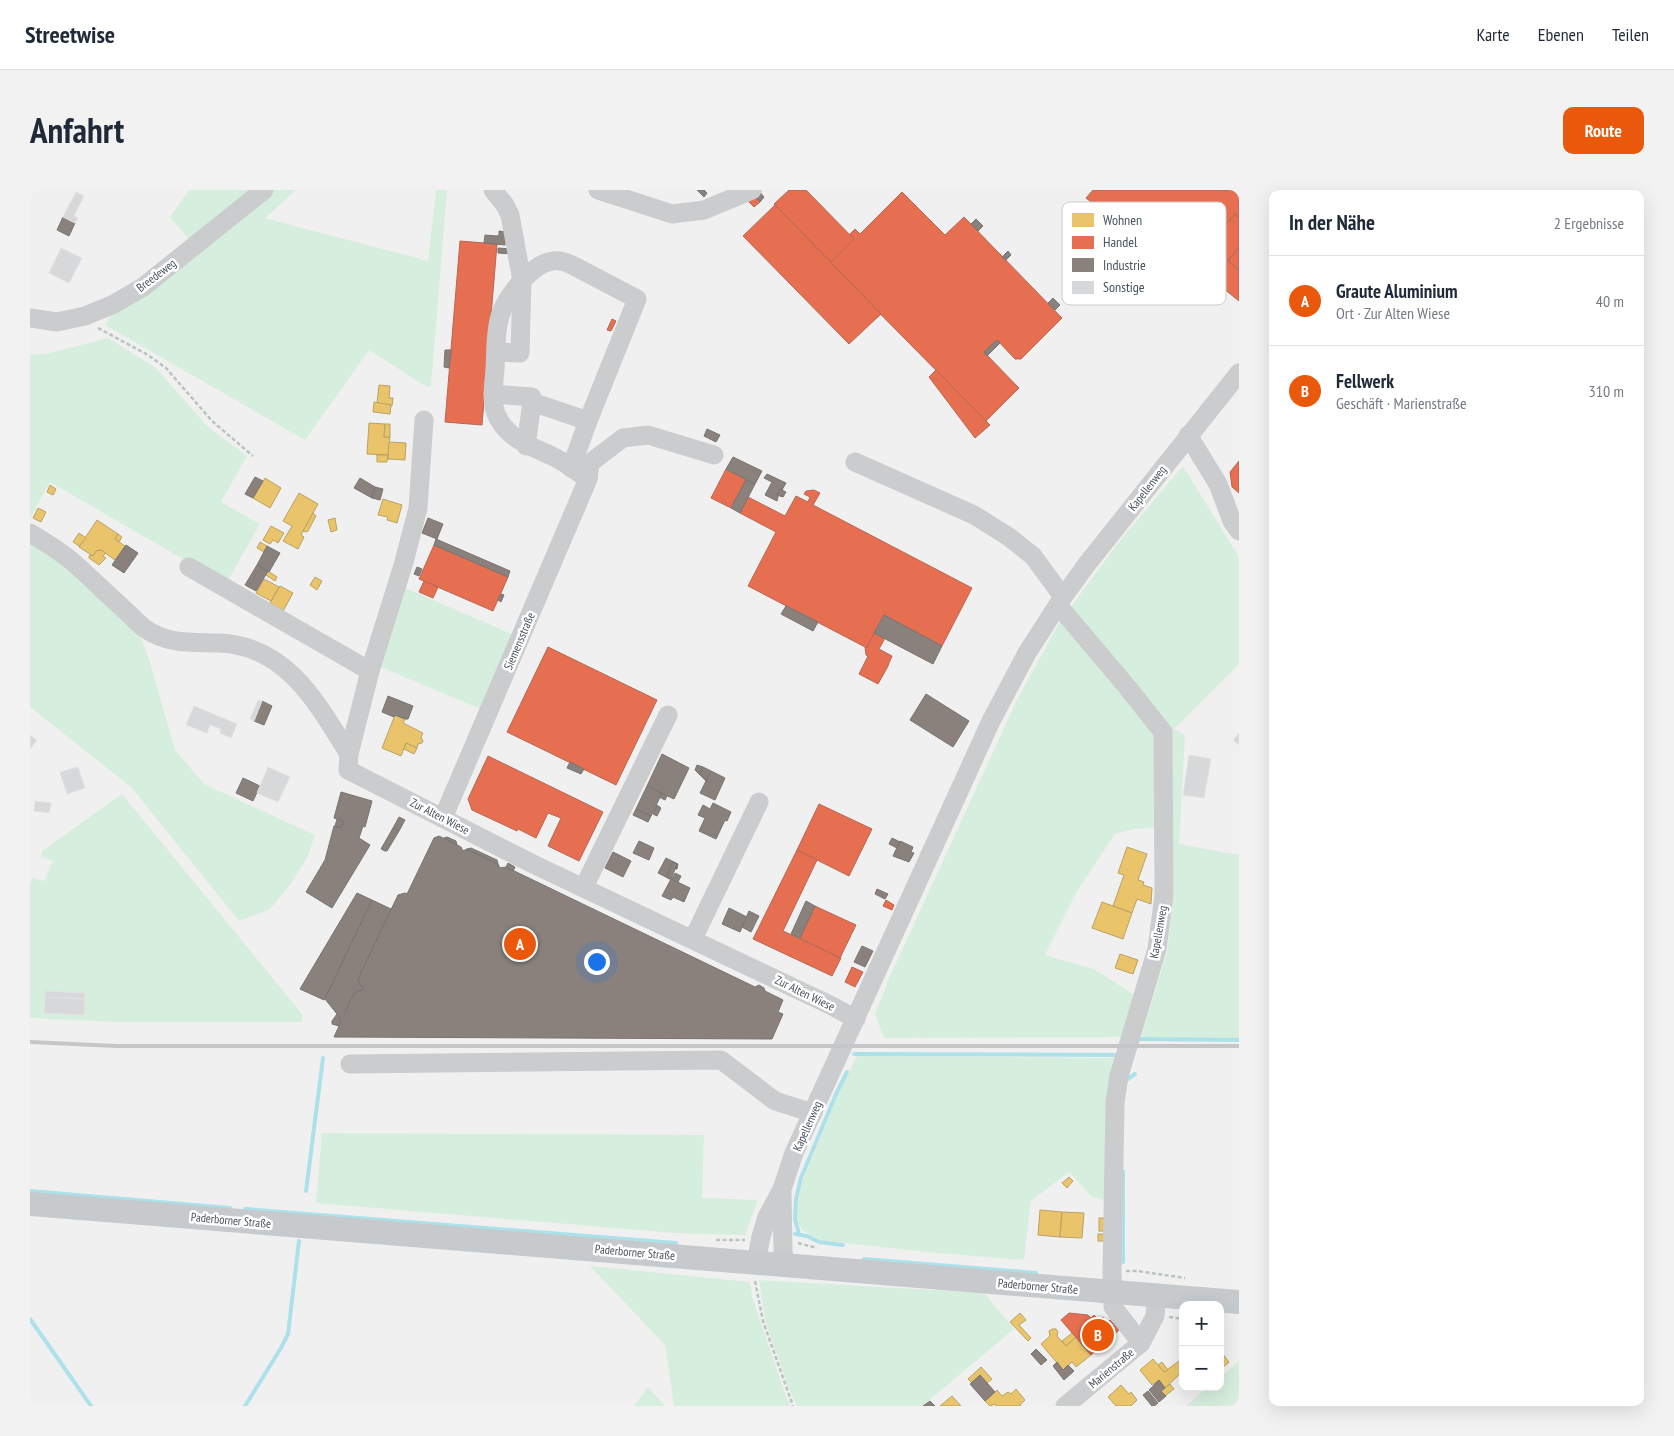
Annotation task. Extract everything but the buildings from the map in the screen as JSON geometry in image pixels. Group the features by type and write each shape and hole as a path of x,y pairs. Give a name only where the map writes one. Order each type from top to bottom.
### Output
{"main road":[{"name":"Paderborner Straße","path":"30,1204 786,1265 1112,1281 1156,1295 1239,1302"}],"street":[{"name":"Breedeweg","path":"30,318 57,322 85,316 114,304 143,286 264,190"},
{"path":"492,190 502,200 509,212 522,281"},
{"path":"598,190 672,214 704,210 752,190"},
{"path":"571,468 637,300 572,264 560,261 544,264 522,281 506,301 500,316 497,334 494,405 499,418 512,435 526,446 553,457 571,468 589,470 622,438 648,436 714,455"},
{"name":"Kapellenweg","path":"756,1262 767,1217 782,1190 794,1153 991,720 1027,653 1061,601 1239,372"},
{"path":"493,394 532,397 526,446"},
{"path":"532,402 588,421"},
{"path":"349,754 370,671 404,562 418,508 424,420"},
{"path":"1188,436 1218,484 1237,525"},
{"path":"855,462 974,516 1009,537 1033,556 1061,601"},
{"name":"Siemensstraße","path":"443,818 589,470"},
{"path":"30,533 73,562 144,628 158,636 172,641 230,644 252,648 277,662 292,673 312,698 349,754"},
{"path":"189,567 370,671"},
{"name":"Kapellenweg","path":"1061,601 1163,732 1164,895 1157,949 1118,1076 1115,1103 1113,1307 1141,1342"},
{"path":"584,887 668,715"},
{"name":"Zur Alten Wiese","path":"349,754 348,770 584,887 830,1005 856,1020"},
{"path":"693,939 759,802"},
{"path":"350,1064 722,1060 775,1101 813,1113"},
{"name":"Kapellenweg","path":"782,1190 783,1252 786,1265"},
{"name":"Marienstraße","path":"1065,1406 1141,1342 1155,1316 1156,1295"}],"path":[{"path":"85,316 89,323 148,355 166,368 212,421 253,456"},
{"path":"756,1262 755,1285 762,1321 793,1406"},
{"path":"1112,1281 1137,1271 1189,1278"}],"green space":[{"path":"189,190 253,190 192,243 170,217"},
{"path":"273,190 296,190 265,218 428,261 436,190 447,190 431,387 425,386 369,350 305,440 105,325 113,312"},
{"path":"108,338 156,368 208,427 247,456 221,502 260,524 226,584 50,482 30,518 30,355 50,353"},
{"path":"1183,466 1239,557 1239,664 1174,729 1185,735 1179,844 1239,855 1239,1038 1141,1038 1167,952 1174,893 1173,843 1158,827 1135,829 1115,834 1076,893 1045,955 1094,969 1139,998 1126,1037 884,1038 875,1014 890,976 1016,702 1059,623 1118,543"},
{"path":"30,538 137,628 149,659 175,750 204,784 315,835 307,858 290,885 269,910 239,921 131,787 30,707"},
{"path":"401,586 514,635 483,710 376,665"},
{"path":"122,794 302,1014 302,1022 115,1022 30,1018 30,884 32,878 44,881 53,861 41,857 42,851"},
{"path":"857,1056 1119,1058 1109,1201 1092,1197 1069,1172 1031,1201 1024,1260 926,1252 819,1240 802,1230 797,1221 798,1200 803,1180 838,1095"},
{"path":"322,1133 704,1135 702,1198 758,1200 745,1235 675,1233 316,1203"},
{"path":"590,1266 750,1282 752,1297 790,1406 674,1406 665,1345"},
{"path":"759,1280 984,1293 1014,1329 922,1406 797,1406 788,1387 765,1320"},
{"path":"1239,1361 1239,1406 1186,1406 1203,1391 1224,1391 1224,1374"},
{"path":"648,1387 665,1406 634,1406"}],"waterway":[{"path":"1137,1039 1239,1040"},
{"path":"854,1054 1118,1055"},
{"path":"306,1191 323,1058"},
{"path":"799,1234 795,1219 796,1199 801,1178 847,1072"},
{"path":"1125,1081 1135,1074"},
{"path":"1123,1171 1123,1262"},
{"path":"30,1191 230,1208"},
{"path":"245,1209 676,1243"},
{"path":"795,1234 807,1236 819,1242 843,1245"},
{"path":"245,1406 288,1334 299,1241"},
{"path":"864,1259 1036,1273"},
{"path":"30,1319 91,1406"}],"railway":[{"path":"30,1042 116,1046 1239,1046"}],"place":[{"name":"Graute Aluminium","path":"520,944"},
{"name":"Fellwerk","path":"1098,1335"}]}
